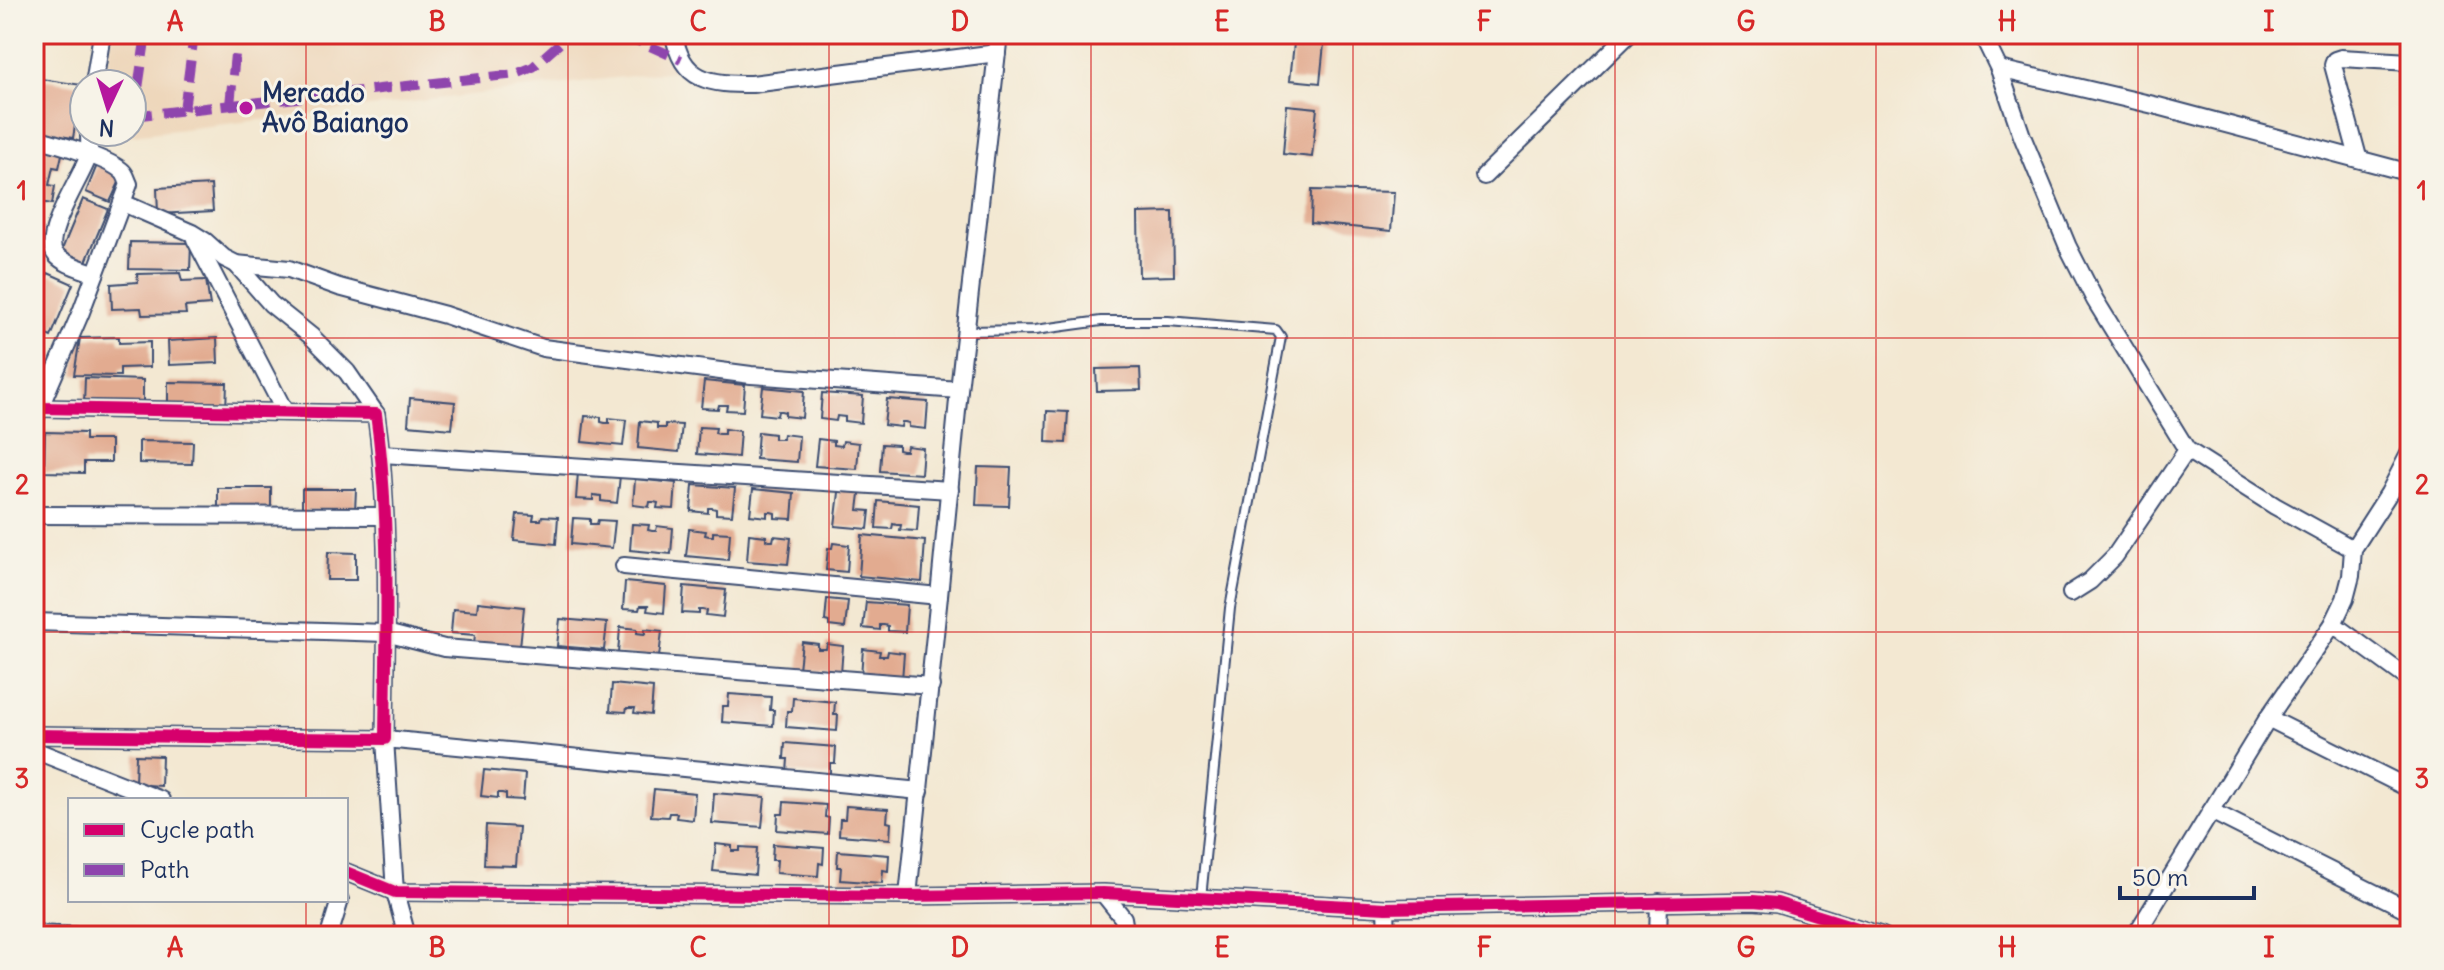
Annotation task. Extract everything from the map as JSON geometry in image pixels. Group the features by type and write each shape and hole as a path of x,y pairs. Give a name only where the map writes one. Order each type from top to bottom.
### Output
{"street":[{"path":"97,68 102,34"},
{"path":"674,34 681,60 697,78 725,84 752,84 997,53"},
{"path":"908,896 959,390 999,34"},
{"path":"1484,176 1629,34"},
{"path":"1982,34 1999,69 2022,136 2068,247 2095,300 2187,450 2275,506 2353,549"},
{"path":"2358,157 2333,65 2335,60 2410,62"},
{"path":"1999,69 2158,106 2410,173"},
{"path":"34,138 54,142 113,165 125,173 129,184 37,414 376,414"},
{"path":"89,148 89,156 60,217 51,244 54,254 95,274"},
{"path":"123,203 192,233 230,261 271,304 311,336 347,372 376,414 382,454 384,516 385,739 395,892 407,936"},
{"path":"192,233 285,412"},
{"path":"230,261 289,269 339,287 445,315 543,348 751,375 959,390"},
{"path":"230,261 239,322"},
{"path":"2071,593 2090,581 2115,556 2187,450"},
{"path":"2135,936 2268,718 2333,624 2345,599 2353,549 2389,493 2410,452"},
{"path":"382,454 950,490"},
{"path":"34,515 384,516"},
{"path":"624,566 939,596"},
{"path":"34,622 386,633 444,648 931,686"},
{"path":"2333,624 2410,680"},
{"path":"2268,718 2410,789"},
{"path":"34,735 385,739 920,791"},
{"path":"34,750 156,798"},
{"path":"2211,811 2410,911"},
{"path":"348,875 395,892 908,896 1103,893 1386,908 1753,901 1777,903 1883,936"},
{"path":"1103,893 1123,918 1126,936"},
{"path":"329,936 339,902"},
{"path":"1658,936 1659,902"},
{"path":"1386,908 1387,936"},
{"path":"34,934 83,936"}],"lane":[{"path":"967,331 1035,330 1101,321 1168,321 1276,330 1281,337 1230,608 1201,898"}],"shaded area":[{"name":"Mercado Avô Baiango","path":"112,34 671,34 674,71 148,133 148,68 108,68"}],"building":[{"path":"1295,34 1325,34 1320,83 1290,80"},
{"path":"34,63 41,64 35,88 34,88"},
{"path":"41,79 68,83 68,137 34,132"},
{"path":"1287,105 1317,108 1312,157 1283,154"},
{"path":"34,144 63,150 59,168 53,167 49,185 55,186 52,204 34,201"},
{"path":"97,165 122,176 110,202 86,192"},
{"path":"211,185 213,211 158,214 157,188"},
{"path":"1312,190 1394,192 1391,231 1311,223"},
{"path":"83,199 108,209 86,262 61,252"},
{"path":"1173,212 1174,276 1139,277 1138,213"},
{"path":"130,242 191,243 190,270 129,269"},
{"path":"48,273 73,284 51,337 34,330 34,307"},
{"path":"180,273 182,281 206,280 210,305 185,307 186,314 142,315 141,308 112,309 111,284 138,282 137,274"},
{"path":"119,337 119,343 150,342 150,367 120,368 120,376 74,375 80,338"},
{"path":"217,338 218,363 169,365 168,341"},
{"path":"34,351 42,354 34,373"},
{"path":"1140,368 1141,390 1097,391 1096,369"},
{"path":"85,378 143,380 143,407 84,405"},
{"path":"704,381 745,385 743,411 726,410 727,405 719,405 718,409 701,408"},
{"path":"168,382 227,383 226,410 168,409"},
{"path":"763,387 804,391 802,418 785,416 785,412 781,411 777,416 760,414"},
{"path":"822,393 863,396 861,423 845,421 845,417 837,416 836,421 820,419"},
{"path":"410,398 455,402 452,429 408,425"},
{"path":"887,399 928,402 926,429 909,427 909,423 905,422 901,427 884,425"},
{"path":"1047,411 1068,412 1066,443 1046,442"},
{"path":"585,416 601,417 601,422 605,423 609,423 609,418 626,420 623,446 582,442"},
{"path":"640,421 657,423 657,428 665,428 665,424 682,425 679,452 638,448"},
{"path":"699,427 716,428 715,433 719,434 724,434 724,429 740,431 738,457 697,454"},
{"path":"45,432 85,433 85,440 111,440 111,462 84,462 84,473 44,472"},
{"path":"758,432 774,434 774,439 782,439 783,434 799,436 797,462 756,459"},
{"path":"818,439 834,441 834,445 842,446 843,441 859,443 857,469 815,466"},
{"path":"139,441 193,442 192,464 139,463"},
{"path":"882,444 898,445 898,450 902,451 906,451 907,446 923,448 921,474 880,471"},
{"path":"978,467 1011,468 1009,506 976,505"},
{"path":"578,472 620,476 617,503 601,501 601,496 593,495 593,500 576,499"},
{"path":"635,479 676,483 674,509 657,508 658,503 654,502 650,502 649,507 633,505"},
{"path":"840,484 861,486 858,510 870,511 868,529 835,526"},
{"path":"693,485 735,488 732,515 716,514 716,509 712,508 708,508 708,513 691,511"},
{"path":"218,488 271,488 271,510 218,510"},
{"path":"302,489 356,489 355,511 302,511"},
{"path":"753,489 794,493 792,519 775,518 775,513 771,512 767,512 767,517 750,515"},
{"path":"878,501 919,505 917,531 900,530 901,525 893,524 892,529 876,528"},
{"path":"517,514 534,515 533,520 541,520 542,516 558,517 556,544 514,540"},
{"path":"573,518 590,519 590,524 597,524 598,520 615,521 612,548 571,544"},
{"path":"632,524 649,525 648,530 652,531 656,531 657,526 673,528 671,554 630,550"},
{"path":"689,529 706,531 705,535 709,536 713,536 713,532 730,533 728,560 686,556"},
{"path":"749,534 766,536 769,541 773,541 774,536 791,538 788,564 747,561"},
{"path":"862,535 925,541 922,582 859,576"},
{"path":"833,543 849,545 847,572 826,570 828,548 832,548"},
{"path":"328,552 356,553 356,580 327,580"},
{"path":"625,582 666,586 664,613 647,611 648,606 640,606 639,610 623,609"},
{"path":"684,586 726,590 723,617 706,615 707,611 703,610 699,610 699,614 682,613"},
{"path":"827,599 848,601 845,628 829,626 829,622 825,621"},
{"path":"478,602 524,607 520,647 474,643 475,635 451,633 453,609 477,611"},
{"path":"866,602 907,605 905,632 888,631 888,626 884,625 880,625 880,630 863,628"},
{"path":"560,619 607,623 604,650 557,646"},
{"path":"620,627 637,629 637,633 645,634 645,629 662,631 659,657 618,654"},
{"path":"802,642 818,644 818,649 826,649 827,644 843,646 841,673 799,669"},
{"path":"863,649 880,651 879,656 887,656 888,651 904,653 902,680 861,676"},
{"path":"612,684 653,688 651,715 634,713 635,708 627,708 626,712 610,711"},
{"path":"729,694 771,697 773,726 722,722 723,706 728,706"},
{"path":"793,698 835,702 837,731 786,727 787,711 792,711"},
{"path":"785,743 836,747 835,763 830,763 830,776 787,772"},
{"path":"136,755 162,756 161,786 135,784"},
{"path":"484,770 525,774 523,800 506,799 506,794 502,793 498,793 498,798 481,796"},
{"path":"654,789 695,793 693,820 676,818 677,813 669,813 668,817 651,816"},
{"path":"714,793 765,797 762,827 712,823"},
{"path":"784,802 826,805 828,834 777,830 778,814 783,814"},
{"path":"846,806 888,809 890,839 839,835 840,819 845,819"},
{"path":"486,825 519,827 516,866 484,865"},
{"path":"716,844 732,846 732,851 740,851 740,847 757,848 755,875 713,871"},
{"path":"773,844 824,848 818,876 776,873 777,860 772,860"},
{"path":"838,851 889,855 888,871 883,870 882,883 840,880"}],"marked path":[{"path":"141,68 146,34"},
{"path":"184,110 194,34"},
{"path":"202,34 236,39"},
{"path":"230,105 237,34"},
{"path":"148,114 516,74 533,67 570,34"},
{"path":"623,34 681,60"}],"cycle path":[{"path":"34,735 385,739 386,535 376,414 40,408"},
{"path":"348,873 395,892 908,896 1103,893 1386,908 1753,901 1777,903 1883,936"}],"place":[{"name":"Mercado Avô Baiango","path":"246,108"}]}
